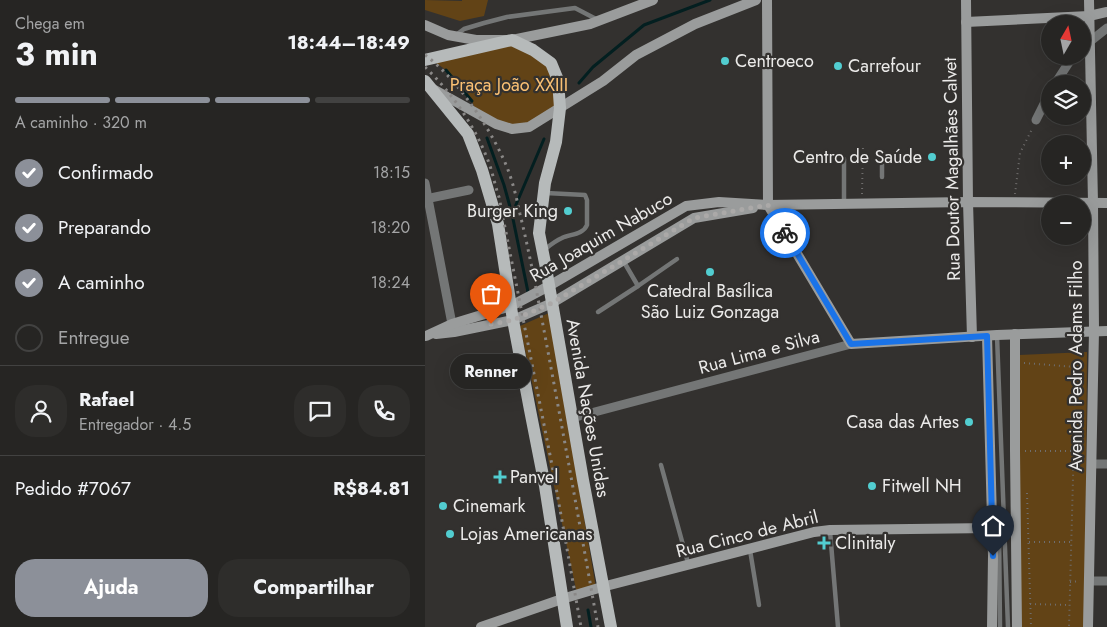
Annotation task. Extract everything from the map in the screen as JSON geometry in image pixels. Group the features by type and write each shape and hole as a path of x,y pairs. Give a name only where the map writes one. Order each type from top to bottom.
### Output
{"main road":[{"name":"Avenida Nações Unidas","path":"512,40 533,50 551,64 558,80 560,108 555,142 543,193 539,233 602,587 611,627"},
{"path":"425,60 512,40"},
{"path":"427,84 468,134 483,170 498,224 529,410 545,486 567,627"}],"street":[{"path":"512,40 590,24 653,0"},
{"path":"427,84 496,124 512,129 529,126 603,81 636,55 695,24 756,0"},
{"path":"767,0 768,205 851,344"},
{"name":"Rua Doutor Magalhães Calvet","path":"966,0 968,202 972,336"},
{"name":"Avenida Pedro Adams Filho","path":"1089,0 1089,15"},
{"path":"1091,16 1107,12"},
{"path":"966,22 1041,18"},
{"name":"Avenida Nações Unidas","path":"425,25 433,30 476,40 512,40"},
{"path":"1091,41 1107,28"},
{"name":"Avenida Pedro Adams Filho","path":"1088,65 1093,203 1094,331 1089,627"},
{"path":"1036,120 1041,110"},
{"path":"425,183 452,324"},
{"path":"427,199 469,190"},
{"name":"Rua Joaquim Nabuco","path":"426,336 452,324 511,306 687,206 719,202 768,205 968,202 1107,203"},
{"name":"Rua Joaquim Nabuco","path":"426,336 513,320 552,303 694,218 768,205"},
{"name":"Rua Lima e Silva","path":"572,418 851,344 972,336 1107,331"},
{"path":"1015,334 1017,627"},
{"path":"992,335 998,528 993,556 992,627"},
{"path":"1091,464 1107,464"},
{"name":"Rua Cinco de Abril","path":"481,627 602,587 814,532 830,530 998,528"},
{"path":"1089,581 1107,581"}],"lane":[{"path":"455,36 464,29 489,22 575,8 599,20"},
{"path":"843,159 843,204"},
{"path":"882,177 883,159"},
{"path":"543,193 585,195 587,200 587,225 586,229 582,232 561,239 543,251"},
{"path":"598,312 677,259"},
{"path":"623,261 638,286"},
{"path":"992,335 1003,502 998,528 1000,627"},
{"path":"661,465 689,564"},
{"path":"998,528 1008,627"},
{"path":"830,530 837,627"},
{"path":"750,549 759,605"}],"path":[{"path":"1015,202 1020,153 1036,120"},
{"path":"862,204 863,146"},
{"path":"1022,362 1076,367 1069,627"},
{"path":"1025,451 1074,451"},
{"path":"1026,487 1031,627"},
{"path":"1028,542 1071,542"},
{"path":"1017,604 1069,605"}],"green space":[{"path":"425,0 488,0 484,16 460,21 425,10"},
{"name":"Praça João XXIII","path":"512,40 551,63 560,108 529,127 512,129 477,114 472,101 446,70 429,58"},
{"path":"549,313 596,588 577,594 520,326"},
{"path":"1087,352 1085,627 1021,627 1019,355"}],"waterway":[{"path":"579,83 593,67 644,25 710,0"},
{"path":"446,70 472,101"},
{"path":"487,138 512,214 528,292"},
{"path":"512,214 544,139"},
{"path":"588,610 591,627"}],"railway":[{"path":"425,55 447,75 479,115 502,156 513,185 538,297 598,627"},
{"path":"425,67 454,99 470,123 489,163 499,197 552,465 581,627"}],"way so far":[{"path":"491,324 513,320 552,303 694,218 768,205 785,233"}],"place":[{"name":"Centroeco","path":"725,61"},
{"name":"Carrefour","path":"838,66"},
{"name":"Centro de Saúde","path":"932,157"},
{"name":"Burger King","path":"568,211"},
{"name":"Catedral Basílica São Luiz Gonzaga","path":"710,272"},
{"name":"Renner","path":"491,324"},
{"name":"Casa das Artes","path":"969,422"},
{"name":"Panvel","path":"500,477"},
{"name":"Fitwell NH","path":"872,486"},
{"name":"Cinemark","path":"443,506"},
{"name":"Lojas Americanas","path":"450,534"},
{"name":"Clinitaly","path":"824,543"}],"route":[{"path":"785,233 851,344 987,336 993,556"}]}
